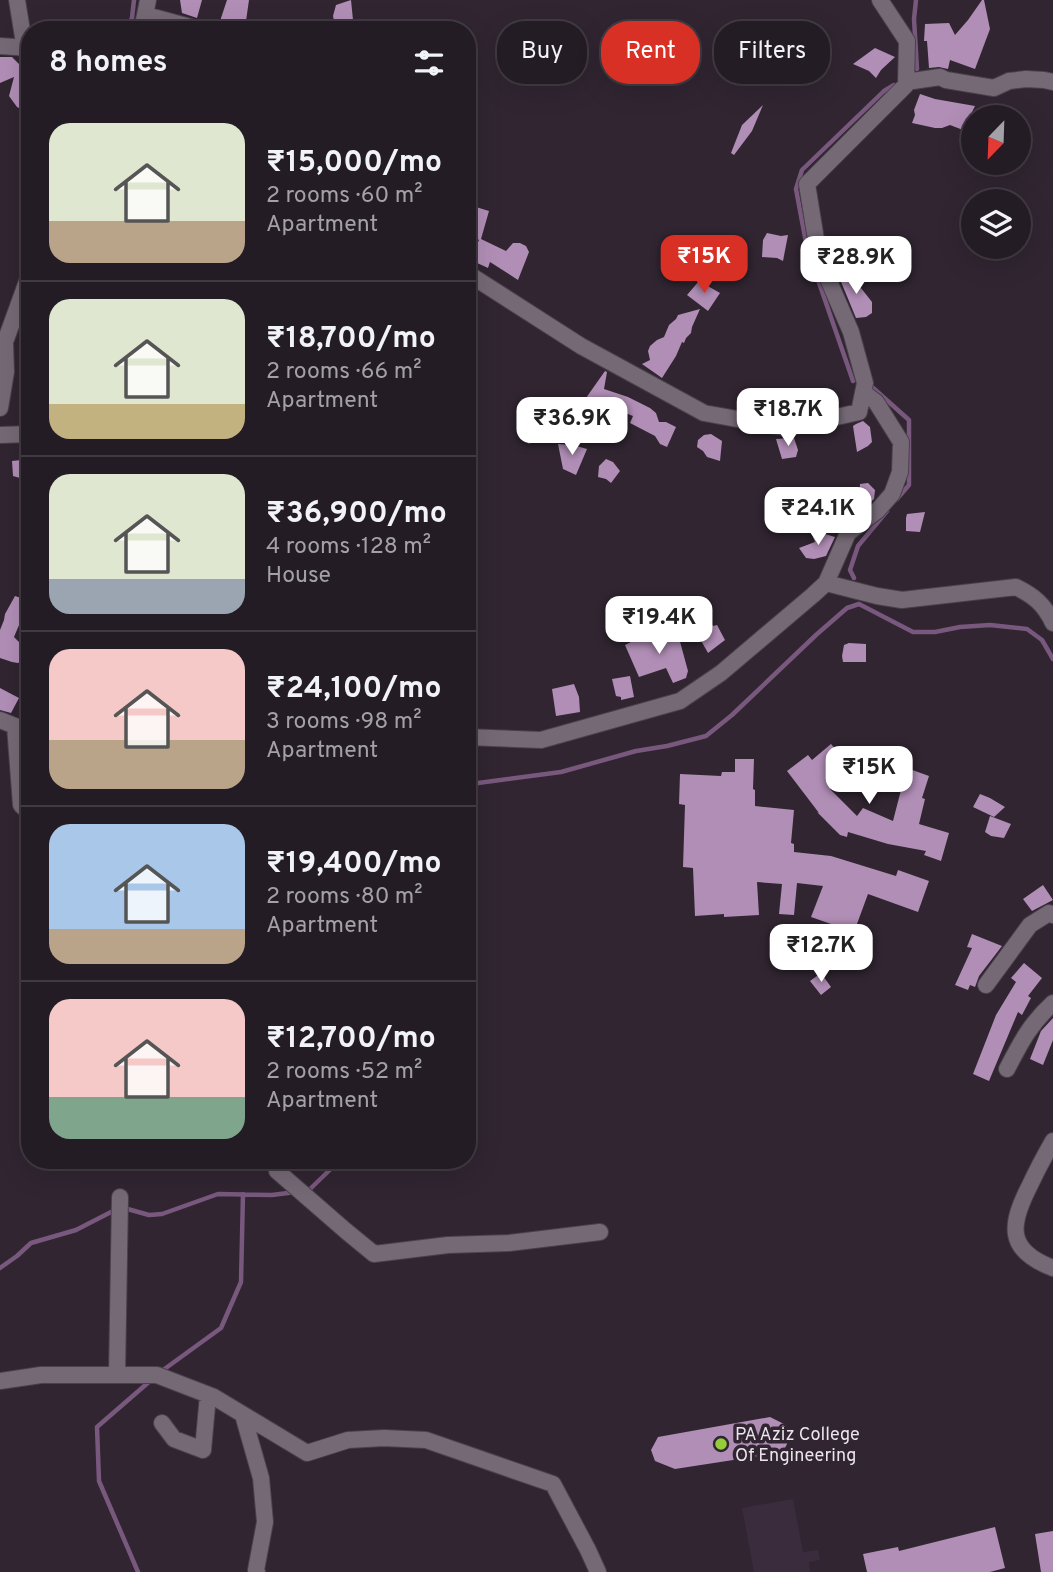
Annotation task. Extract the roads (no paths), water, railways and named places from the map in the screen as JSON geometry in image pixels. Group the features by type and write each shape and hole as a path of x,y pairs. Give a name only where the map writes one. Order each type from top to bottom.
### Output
{"street":[{"path":"17,0 21,25"},
{"path":"476,280 581,346 704,413 787,428 859,412 865,383 851,332 819,258 807,184 906,85 907,41 880,0"},
{"path":"145,15 167,21"},
{"path":"0,46 21,48"},
{"path":"906,82 940,77 995,88 1010,81 1026,79 1053,82"},
{"path":"0,408 6,372 5,342 21,298"},
{"path":"476,737 541,740 680,701 721,673 813,595 825,583 848,533 892,494 900,472 901,442 876,402 863,392"},
{"path":"0,435 21,434"},
{"path":"825,583 902,600 1016,587 1031,594 1048,611 1053,623"},
{"path":"0,720 15,726 21,805"},
{"path":"986,985 1030,925 1049,913 1053,915"},
{"path":"1007,1069 1024,1035 1053,1003"},
{"path":"1053,1141 1018,1208 1015,1232 1025,1253 1053,1268"},
{"path":"277,1171 374,1254 448,1245 509,1243 600,1232"},
{"path":"117,1375 120,1198"},
{"path":"0,1381 41,1375 157,1375 208,1395 307,1453 348,1440 426,1440 553,1484 598,1572"},
{"path":"162,1423 174,1439 202,1450 208,1395"},
{"path":"243,1415 261,1478 265,1522 257,1572"}],"waterway":[{"path":"130,21 134,0"},
{"path":"916,0 914,19 917,69"},
{"path":"853,381 807,248 796,189 802,170 884,91 894,85"},
{"path":"872,387 909,420 909,485 897,499"},
{"path":"854,578 850,570 858,546 887,511"},
{"path":"476,784 561,772 636,751 706,736 847,608 859,604 913,632 990,625 1027,629 1042,640 1053,659"},
{"path":"308,1191 331,1169"},
{"path":"124,1208 149,1215 162,1214 218,1194 272,1195 296,1192"},
{"path":"159,1373 221,1328 241,1282 243,1194"},
{"path":"0,1268 31,1243 76,1230 115,1210"},
{"path":"138,1572 99,1481 97,1427 150,1381"}],"place":[{"name":"PA Aziz College Of Engineering","path":"721,1444"}]}
